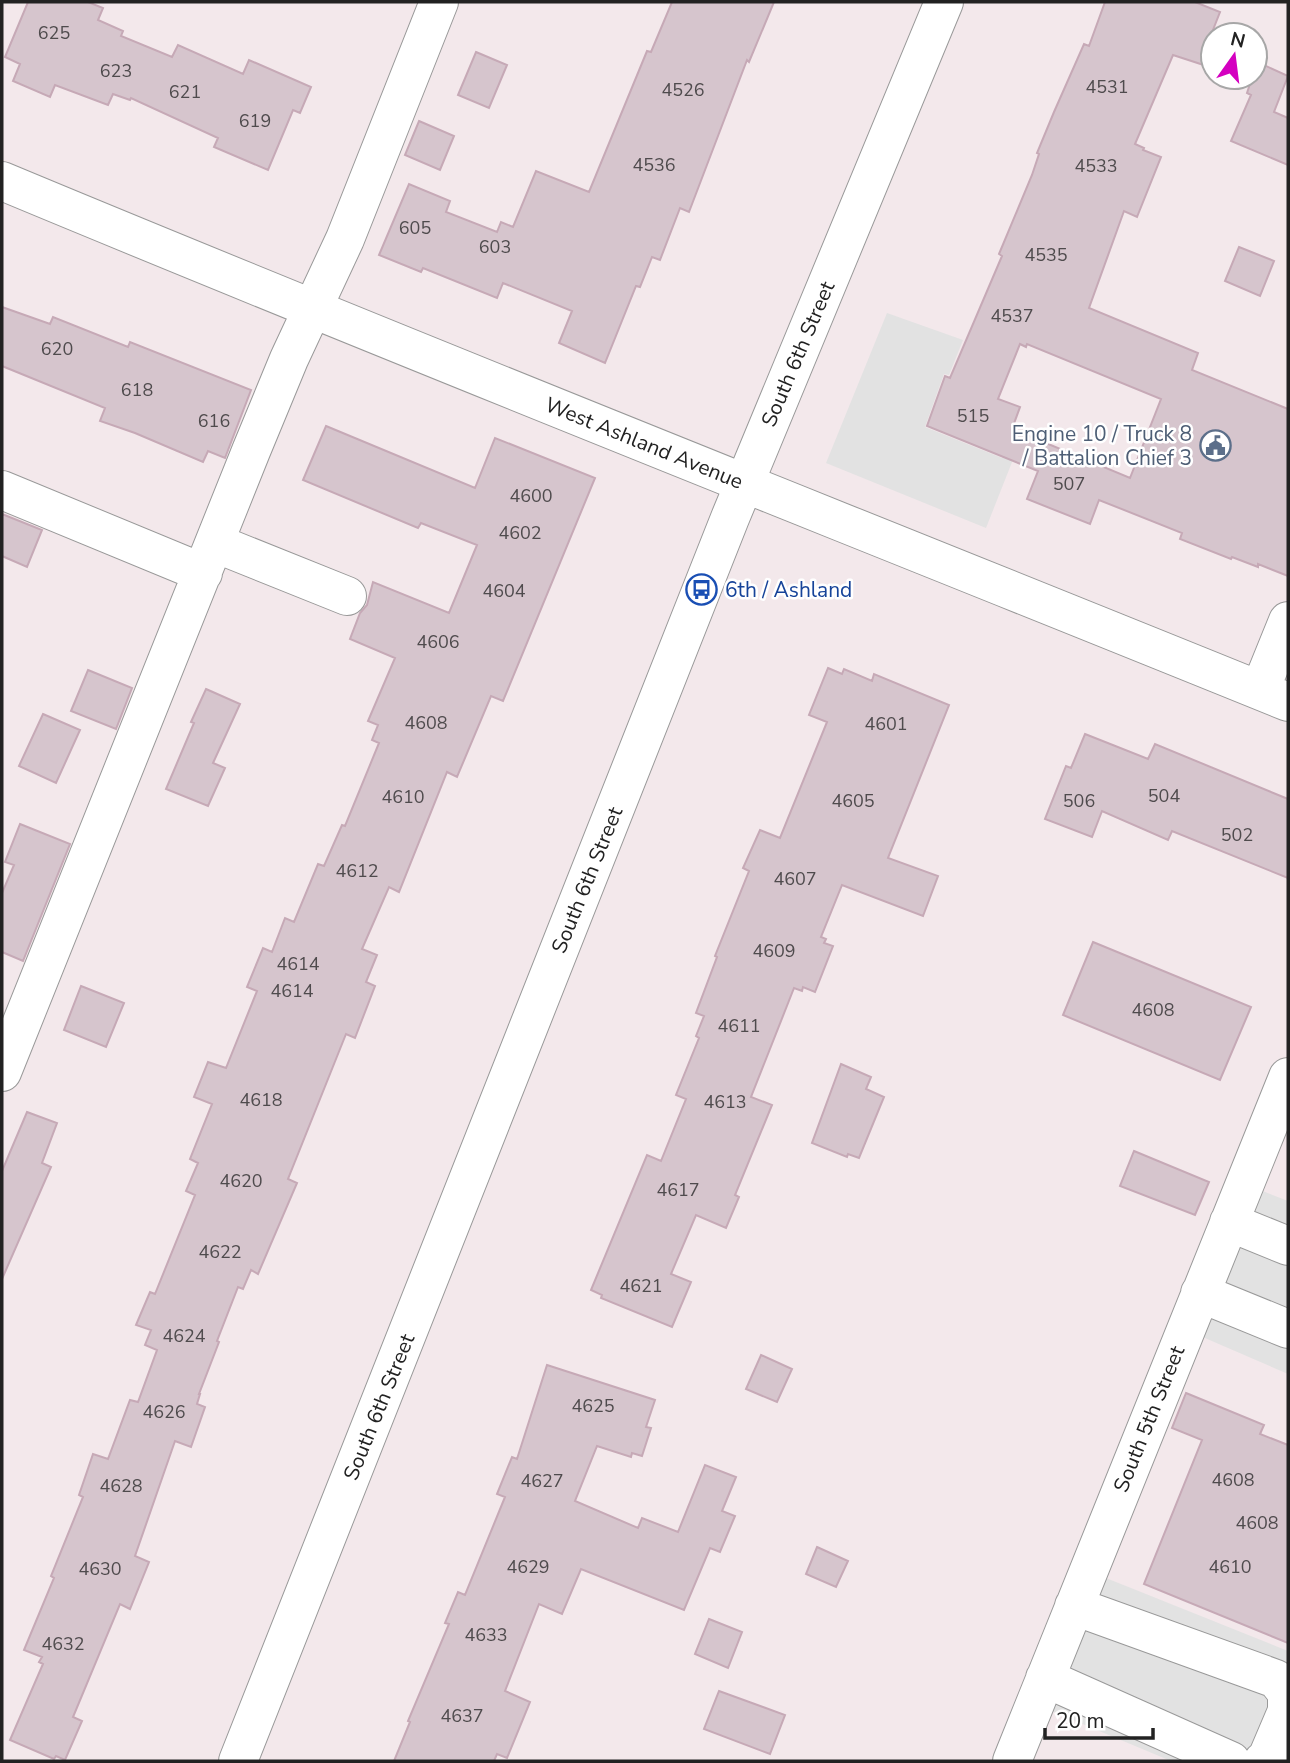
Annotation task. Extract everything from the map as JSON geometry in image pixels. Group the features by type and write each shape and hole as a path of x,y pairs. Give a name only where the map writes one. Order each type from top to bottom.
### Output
{"street":[{"path":"2,1072 251,451 345,239 439,2"},
{"name":"South 6th Street","path":"238,1761 745,483 944,2"},
{"name":"West Ashland Avenue","path":"2,181 312,310 1274,696"},
{"path":"2,490 209,558 346,596"},
{"path":"1274,696 1288,621"},
{"name":"South 5th Street","path":"1012,1761 1229,1222 1275,1147 1288,1077"},
{"path":"1229,1222 1288,1245"},
{"path":"1200,1293 1288,1329"},
{"path":"1074,1606 1276,1679 1287,1693 1287,1711 1267,1758 1263,1761"},
{"path":"1045,1678 1231,1761"}],"shaded area":[{"path":"887,313 963,340 949,375 944,374 925,427 1002,458 1006,449 1016,452 986,528 826,463"},
{"path":"1250,1186 1288,1201 1288,1374 1191,1332"},
{"path":"1101,1576 1288,1651 1288,1761 1171,1761 1049,1710"}],"building":[{"path":"28,2 88,2 103,8 98,20 123,31 121,36 172,57 178,45 243,74 249,60 311,87 300,113 293,110 268,170 214,147 218,138 131,98 130,100 113,94 108,105 55,85 50,97 13,81 20,64 5,57"},
{"path":"672,2 774,2 749,62 747,60 689,212 680,208 660,260 652,257 640,287 636,286 605,363 559,343 572,311 503,283 497,298 423,268 421,272 379,255 409,184 450,201 446,212 497,232 501,222 513,227 536,171 589,192 647,51 651,52"},
{"path":"1105,2 1195,2 1220,12 1216,21 1199,21 1199,63 1173,55 1135,144 1161,157 1137,217 1124,211 1089,308 1198,353 1192,370 1288,409 1288,576 1258,564 1258,567 1232,557 1231,559 1180,539 1182,533 1099,500 1090,524 1027,499 1038,471 927,426 945,376 950,378 1002,256 999,254 1032,175 1039,154 1037,153 1084,44 1089,46","holes":["1020,344 1026,347 1027,344 1161,399 1130,478 1012,429 1020,407 998,399"]},
{"path":"476,52 507,65 489,108 458,95"},
{"path":"1269,67 1288,76 1274,112 1288,118 1288,165 1231,141 1251,95 1247,93 1269,91"},
{"path":"419,121 454,136 440,170 405,155"},
{"path":"1239,247 1274,261 1260,296 1225,281"},
{"path":"2,307 50,324 53,317 128,347 130,342 251,390 225,458 208,451 203,462 100,421 105,408 2,366"},
{"path":"326,426 475,488 495,438 595,478 503,701 491,696 457,777 447,772 399,892 389,887 362,949 377,955 366,982 375,986 355,1038 346,1034 288,1179 297,1183 258,1274 251,1270 243,1289 238,1287 199,1394 197,1404 205,1407 191,1447 175,1441 135,1556 149,1562 130,1609 120,1604 73,1717 82,1721 65,1760 56,1756 54,1759 10,1740 43,1664 39,1662 42,1657 24,1650 83,1497 79,1495 93,1454 108,1459 130,1400 138,1402 157,1350 145,1345 151,1330 136,1325 150,1292 155,1294 195,1195 186,1191 198,1163 190,1159 212,1104 194,1097 208,1062 226,1068 257,991 247,987 263,948 272,952 285,918 294,922 318,864 324,866 342,825 345,826 379,743 372,740 378,725 368,721 395,658 350,639 360,613 367,605 373,582 449,613 477,545 421,523 418,528 303,480"},
{"path":"2,514 42,530 27,567 2,556"},
{"path":"828,668 842,674 844,669 872,681 874,674 949,705 888,858 938,876 923,916 842,885 821,937 826,939 824,943 833,946 815,992 803,987 802,991 794,988 751,1097 772,1105 735,1195 739,1197 726,1228 696,1215 671,1274 691,1282 672,1327 601,1298 602,1295 591,1290 647,1155 661,1161 686,1099 676,1095 699,1038 696,1036 704,1016 696,1013 717,957 715,956 749,871 743,868 760,830 780,838 827,722 809,715"},
{"path":"88,670 132,688 116,729 71,711"},
{"path":"206,689 240,704 213,763 225,768 208,806 166,789"},
{"path":"43,714 80,730 56,783 19,766"},
{"path":"1085,734 1148,759 1155,744 1288,799 1288,878 1172,831 1168,840 1102,811 1092,837 1045,819 1066,766 1071,768"},
{"path":"20,824 70,844 23,961 2,952 2,893 14,865 5,862"},
{"path":"1093,942 1251,1007 1220,1080 1063,1015"},
{"path":"81,986 124,1003 106,1047 64,1030"},
{"path":"841,1064 871,1077 866,1089 884,1097 859,1158 848,1154 847,1157 812,1143"},
{"path":"27,1112 57,1123 42,1163 51,1167 2,1279 2,1171"},
{"path":"1134,1151 1209,1182 1195,1215 1120,1186"},
{"path":"761,1355 792,1369 777,1402 746,1389"},
{"path":"547,1365 655,1400 646,1427 651,1428 642,1456 632,1453 631,1457 597,1446 575,1501 638,1528 642,1518 678,1532 705,1465 736,1477 722,1511 735,1516 720,1552 710,1548 684,1610 581,1569 562,1614 539,1604 505,1691 530,1702 507,1758 497,1754 494,1761 394,1761 449,1624 445,1623 458,1592 465,1595 505,1497 497,1494 512,1457 517,1459"},
{"path":"1186,1393 1264,1425 1260,1434 1288,1445 1288,1643 1144,1584 1202,1440 1172,1428"},
{"path":"817,1547 848,1561 836,1587 806,1574"},
{"path":"709,1619 742,1632 728,1668 695,1654"},
{"path":"719,1691 785,1715 770,1754 704,1729"}],"place":[{"name":"Engine 10 / Truck 8 / Battalion Chief 3","path":"1215,446"},
{"name":"6th / Ashland","path":"702,590"}]}
